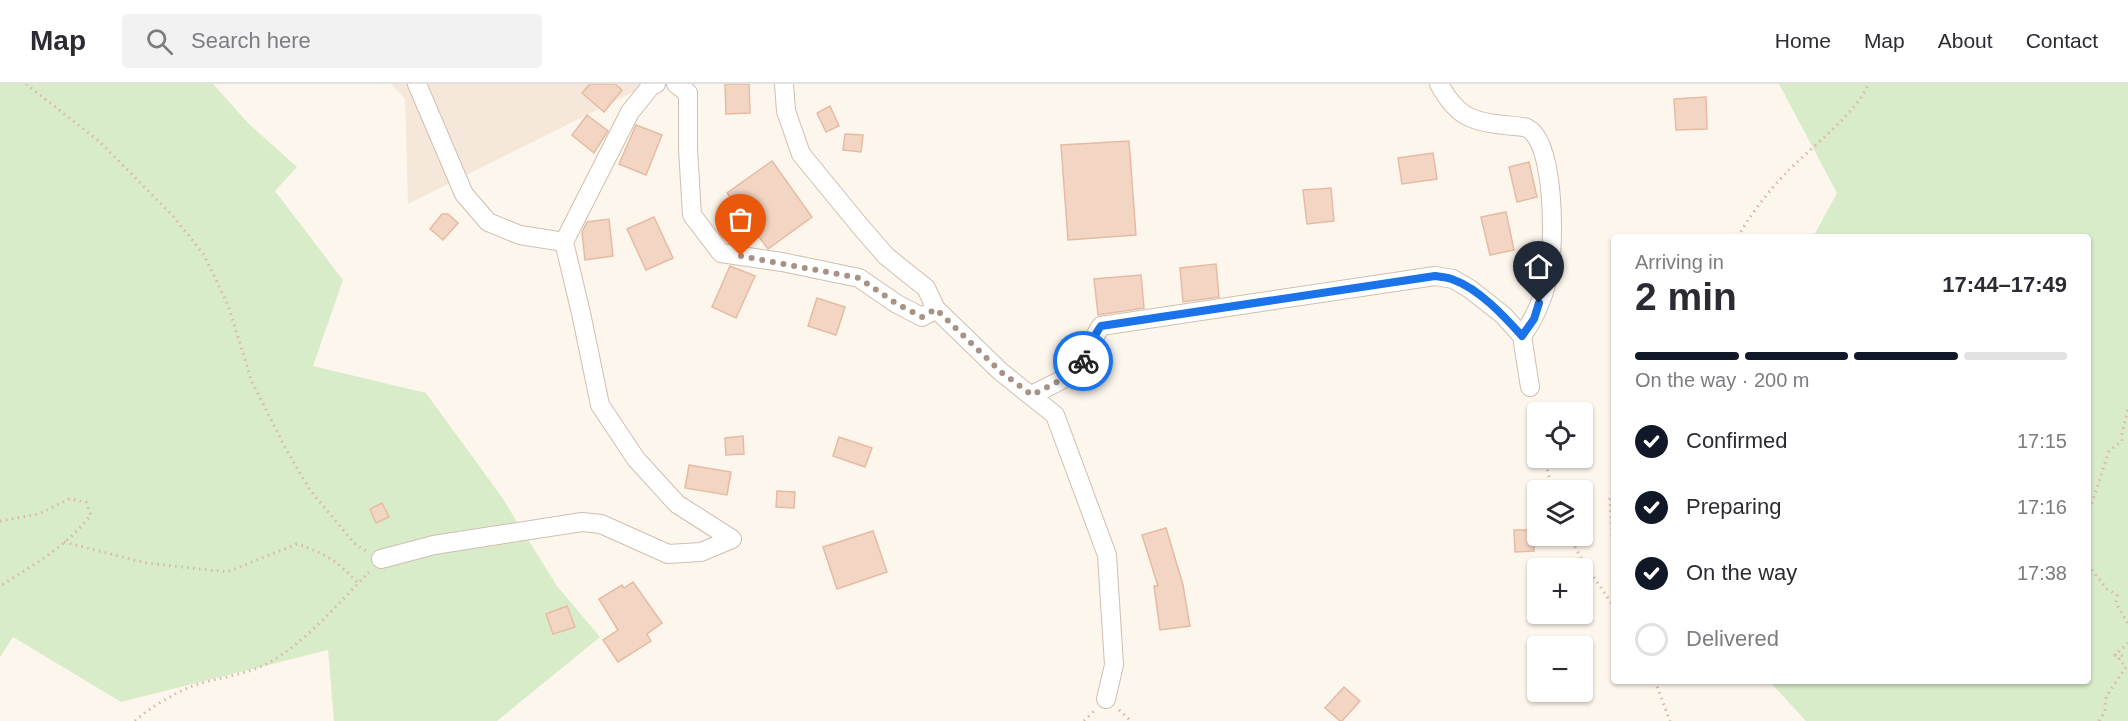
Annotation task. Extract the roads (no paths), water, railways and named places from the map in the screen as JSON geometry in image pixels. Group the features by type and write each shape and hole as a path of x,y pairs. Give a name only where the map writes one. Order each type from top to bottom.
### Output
{"street":[{"path":"417,84 464,194 488,222 519,235 564,242"},
{"path":"381,559 434,545 582,522 601,524 668,554 700,552 732,538 677,504 636,459 600,405 564,242 630,112 651,86 656,84"},
{"path":"676,84 688,93 688,149 692,215 721,253 782,262 859,278 897,304 922,317 936,309"},
{"path":"784,84 786,111 801,154 886,256 926,288 936,309 1001,372 1055,415 1107,555 1114,665 1106,699"},
{"path":"1439,84 1448,101 1465,116 1490,124 1527,128 1535,135 1545,156 1553,206 1549,273 1534,319 1522,336"},
{"path":"1032,395 1076,372 1088,354 1094,335 1101,326 1435,276 1453,279 1470,289 1503,315 1522,336 1530,387"}]}
